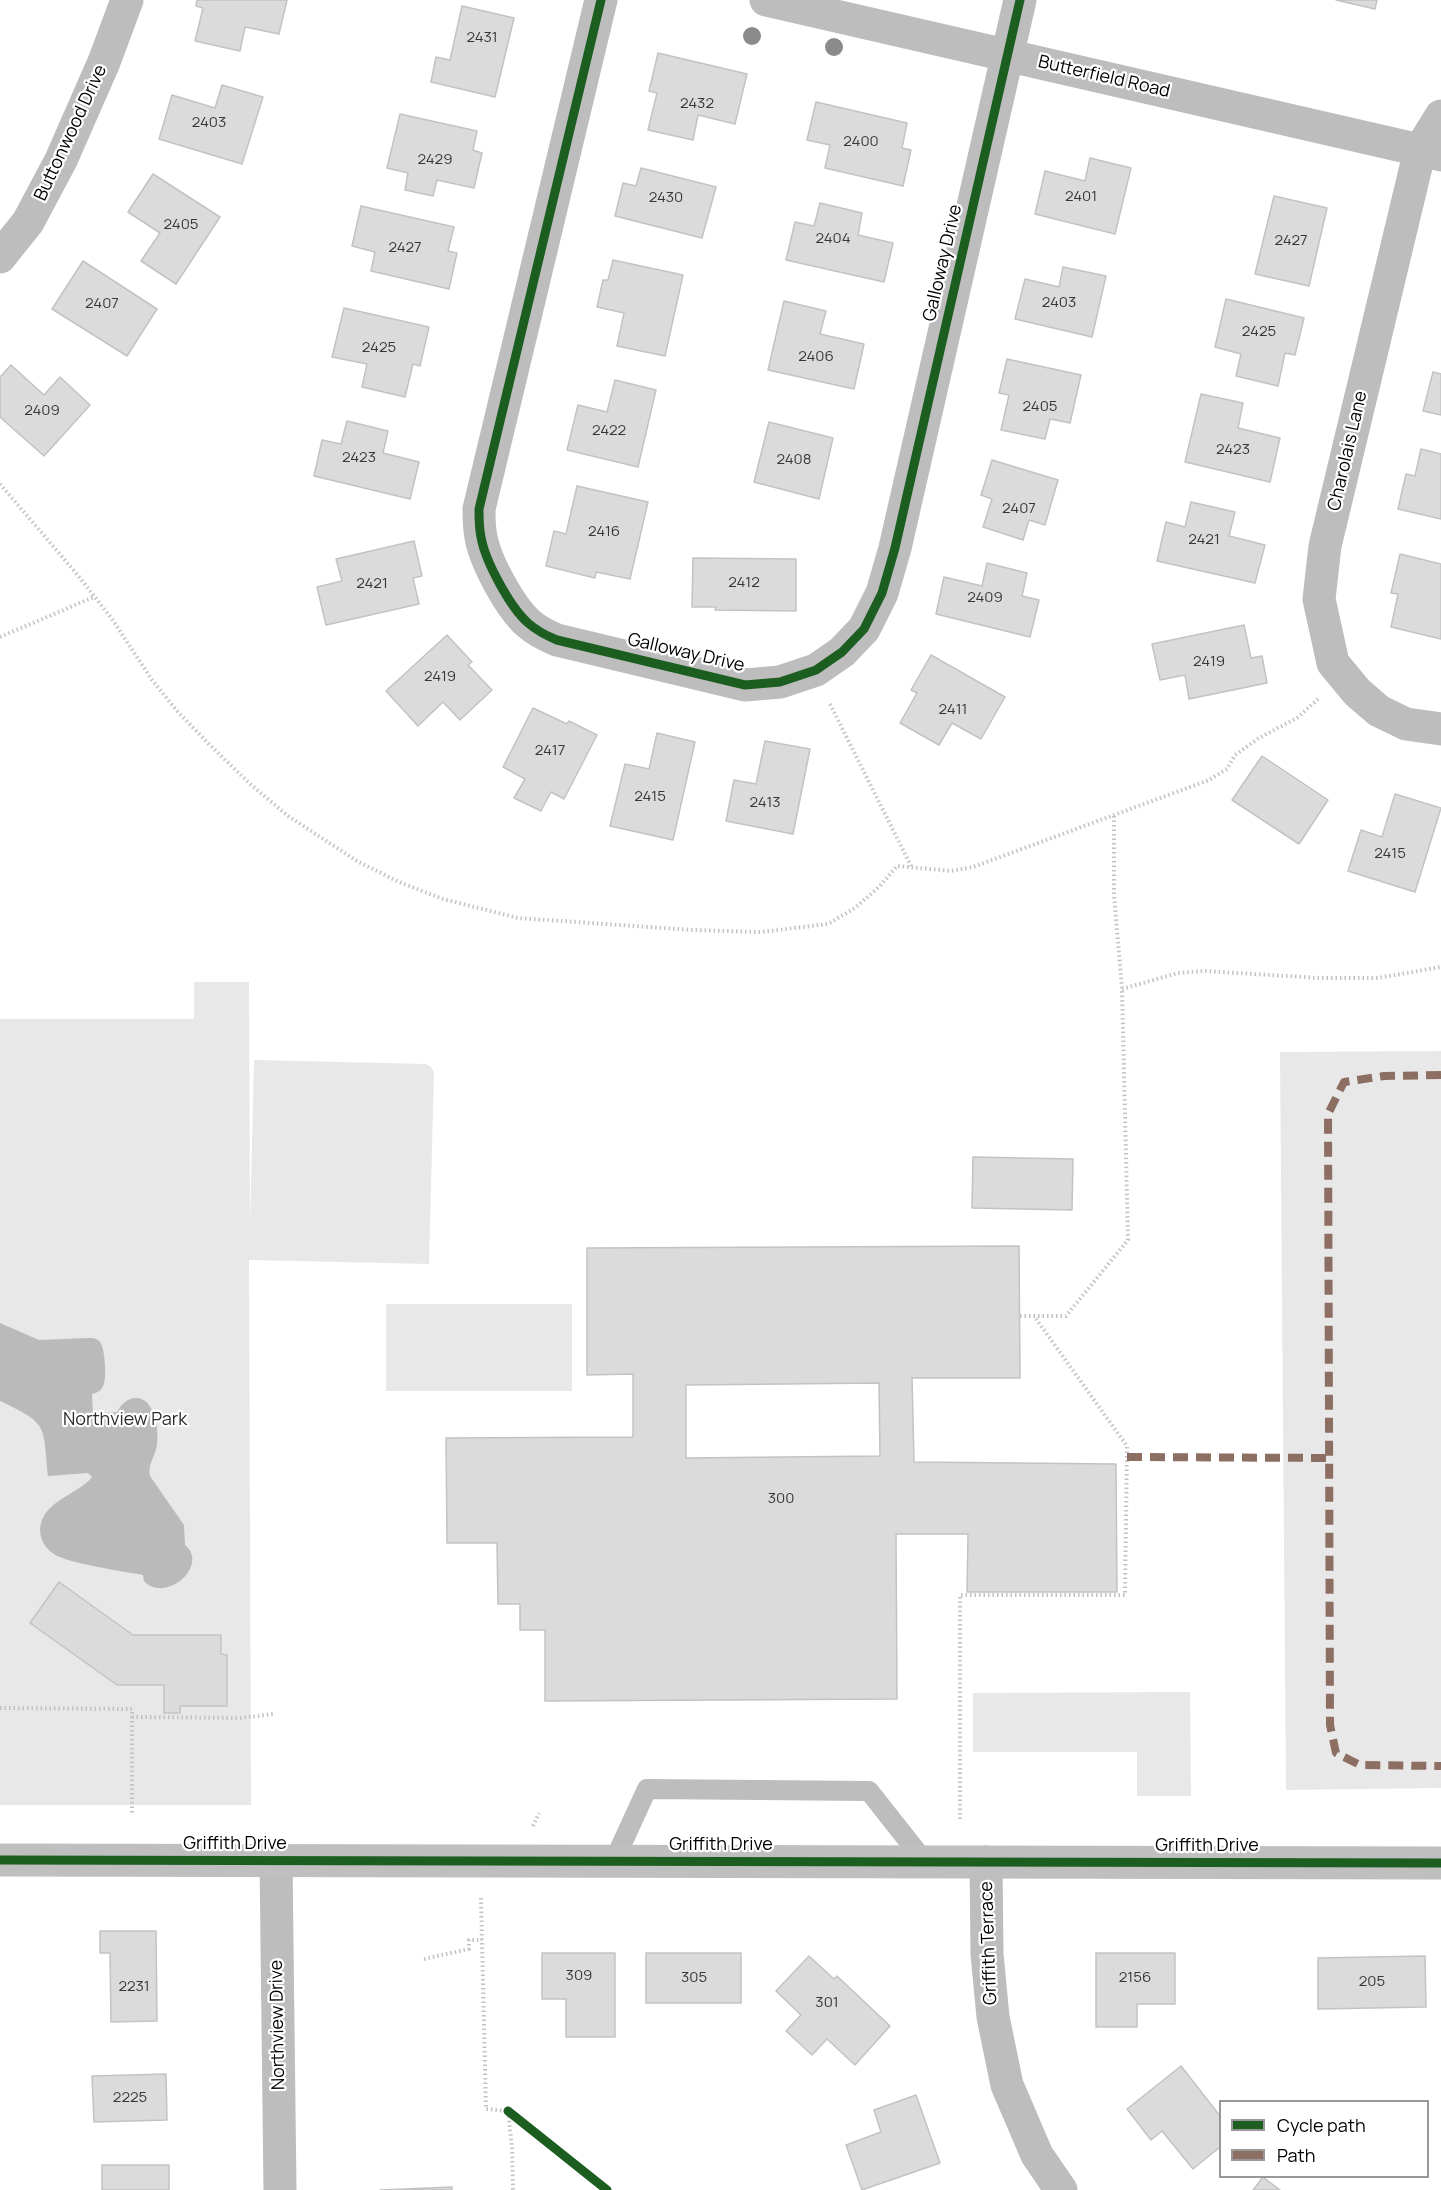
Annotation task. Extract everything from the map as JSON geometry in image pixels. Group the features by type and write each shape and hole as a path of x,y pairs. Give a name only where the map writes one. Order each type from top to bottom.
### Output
{"street":[{"name":"Buttonwood Drive","path":"0,257 28,222 61,160 104,62 127,0"},
{"name":"Galloway Drive","path":"601,0 479,508 480,537 490,565 508,597 527,623 556,640 745,685 780,682 816,670 842,652 864,629 882,592 895,548 1020,0"},
{"name":"Butterfield Road","path":"766,0 1431,152"},
{"name":"Charolais Lane","path":"1441,116 1325,546 1319,599 1333,663 1357,692 1379,711 1406,724 1441,729"},
{"name":"Griffith Drive","path":"0,1860 1441,1863"},
{"name":"Northview Drive","path":"276,1860 280,2190"},
{"name":"Griffith Terrace","path":"986,1862 988,1965 993,2017 1007,2085 1037,2155 1061,2190"}],"lane":[{"path":"614,1861 646,1789 869,1791 925,1862"}],"path":[{"path":"0,484 112,619 152,680 178,712 249,783 288,816 357,861 399,882 443,899 518,918 693,930 761,932 828,924 855,908 880,886 897,866 951,871 973,867 1209,780 1227,769 1235,755 1259,738 1297,718 1322,696 1347,680"},
{"path":"0,637 94,597"},
{"path":"816,670 845,738 911,866"},
{"path":"1020,1316 1066,1316 1128,1240 1122,989 1114,895 1114,816"},
{"path":"1122,989 1179,973 1205,971 1319,978 1378,978 1441,967"},
{"path":"960,1819 960,1595 1125,1595 1127,1446 1034,1316"},
{"path":"0,1708 132,1709 132,1814"},
{"path":"132,1717 241,1718 273,1714"},
{"path":"480,1898 486,2109 508,2111 513,2190"},
{"path":"424,1959 469,1949 469,1940 482,1940"}],"green space":[{"name":"Northview Park","path":"194,982 249,982 250,1226 254,1060 426,1064 431,1067 434,1072 429,1264 249,1260 251,1805 0,1805 0,1019 194,1019"},
{"path":"1441,1051 1441,1788 1286,1790 1280,1052"},
{"path":"386,1304 572,1304 572,1391 386,1391"},
{"path":"1190,1692 1191,1796 1137,1796 1137,1752 973,1752 973,1693"}],"shaded area":[{"path":"0,1323 39,1340 89,1338 99,1341 104,1352 105,1378 101,1389 92,1394 93,1414 117,1412 124,1402 135,1398 142,1399 151,1408 156,1423 157,1438 150,1476 184,1525 185,1545 191,1554 192,1563 189,1572 182,1580 163,1588 153,1587 144,1581 143,1575 71,1561 54,1554 45,1546 40,1530 45,1514 56,1503 92,1477 88,1473 48,1476 44,1436 40,1428 27,1415 0,1401"}],"building":[{"path":"197,0 287,0 279,34 245,27 240,51 195,41 203,8 196,6"},
{"path":"1336,0 1377,0 1375,9"},
{"path":"462,6 514,18 495,97 431,82 436,57 450,60"},
{"path":"658,53 747,74 735,124 698,115 693,140 648,130 657,93 649,91"},
{"path":"222,85 263,97 242,164 159,139 172,95 215,108"},
{"path":"816,102 907,123 902,148 911,150 903,186 825,168 830,145 807,140"},
{"path":"400,114 477,131 473,150 482,153 474,188 437,180 433,196 405,190 408,173 387,168"},
{"path":"1090,158 1131,168 1115,234 1035,214 1045,171 1085,181"},
{"path":"641,168 716,187 702,238 615,216 623,183 636,186"},
{"path":"153,174 220,217 176,284 141,261 160,233 128,212"},
{"path":"1274,196 1327,208 1309,286 1255,274"},
{"path":"820,203 862,213 858,235 893,243 884,282 786,260 795,222 814,226"},
{"path":"361,206 454,227 448,251 457,253 449,289 371,271 375,252 352,246"},
{"path":"613,260 683,275 665,356 617,346 624,313 597,307 603,280 608,280"},
{"path":"83,261 157,309 127,356 52,309"},
{"path":"1063,267 1106,276 1092,337 1015,319 1025,279 1059,287"},
{"path":"1226,299 1304,318 1295,355 1285,353 1278,386 1236,376 1241,354 1215,347"},
{"path":"784,301 826,311 820,334 864,344 854,389 768,370"},
{"path":"344,308 429,327 420,366 413,364 405,397 362,387 367,364 332,357"},
{"path":"1007,359 1081,375 1070,423 1050,419 1045,439 1001,430 1009,395 999,393"},
{"path":"11,365 44,395 60,377 90,405 44,456 0,417 0,377"},
{"path":"1433,372 1441,374 1441,415 1423,411"},
{"path":"615,380 656,390 638,467 567,450 578,405 607,412"},
{"path":"1201,394 1243,403 1238,428 1280,438 1270,482 1185,462"},
{"path":"347,421 388,431 383,453 419,462 410,499 314,476 322,440 341,444"},
{"path":"769,422 833,438 819,499 754,482"},
{"path":"1421,449 1441,454 1441,519 1398,509 1406,474 1415,476"},
{"path":"992,460 1058,480 1045,525 1029,520 1023,540 983,527 992,499 981,495"},
{"path":"577,486 648,502 630,579 596,572 595,578 546,566 554,531 566,534"},
{"path":"1191,502 1235,512 1229,536 1265,545 1255,583 1157,561 1166,522 1185,527"},
{"path":"414,541 422,576 413,578 419,604 326,625 317,587 342,581 336,559"},
{"path":"1400,554 1441,564 1441,639 1391,627 1398,594 1391,593"},
{"path":"693,558 796,559 796,611 715,610 716,607 692,607"},
{"path":"987,563 1027,573 1022,596 1039,600 1030,637 936,614 944,577 982,586"},
{"path":"1244,625 1251,658 1262,656 1267,683 1189,699 1185,675 1160,680 1152,644"},
{"path":"447,635 472,662 468,665 492,690 460,720 443,702 418,726 386,691"},
{"path":"931,655 1005,697 981,739 952,723 939,745 900,723 917,693 911,690"},
{"path":"533,708 567,724 569,721 597,735 564,799 551,792 541,811 514,798 525,779 503,767"},
{"path":"657,733 695,742 673,840 610,826 625,764 649,769"},
{"path":"765,741 810,749 793,834 726,821 734,780 756,784"},
{"path":"1262,756 1328,800 1299,844 1232,800"},
{"path":"1395,794 1441,808 1415,892 1348,871 1361,830 1382,837"},
{"path":"973,1157 1073,1159 1072,1210 972,1208"},
{"path":"1019,1246 1020,1378 912,1378 914,1462 1116,1464 1117,1592 967,1592 968,1534 896,1534 897,1699 545,1701 545,1630 520,1630 520,1604 498,1604 497,1543 447,1543 446,1438 633,1437 633,1374 587,1375 587,1248","holes":["879,1383 880,1456 686,1458 686,1385"]},
{"path":"59,1582 133,1635 221,1635 221,1654 227,1655 227,1706 180,1706 180,1713 164,1713 164,1685 117,1685 30,1623"},
{"path":"100,1931 156,1931 157,2021 111,2022 110,1953 100,1953"},
{"path":"542,1953 615,1953 615,2037 566,2037 566,1999 542,1999"},
{"path":"646,1953 741,1953 741,2003 646,2003"},
{"path":"1096,1953 1175,1953 1175,2004 1137,2004 1137,2027 1096,2027"},
{"path":"809,1956 834,1979 837,1976 890,2026 855,2065 827,2039 812,2055 786,2031 801,2015 776,1991"},
{"path":"1425,1956 1426,2007 1318,2009 1318,1958"},
{"path":"1181,2066 1219,2115 1219,2148 1193,2169 1162,2131 1151,2140 1127,2109"},
{"path":"166,2074 167,2120 94,2122 92,2076"},
{"path":"916,2095 940,2163 862,2190 846,2145 881,2132 874,2110"},
{"path":"102,2165 169,2165 169,2190 102,2190"},
{"path":"1264,2178 1280,2190 1253,2190"},
{"path":"452,2187 452,2190 380,2190"}],"marked path":[{"path":"1441,1075 1384,1076 1344,1082 1328,1114 1330,1725 1336,1753 1360,1765 1441,1766"},
{"path":"1127,1457 1329,1458"}],"cycle path":[{"path":"601,0 479,509 479,527 483,547 506,595 521,616 542,633 557,640 745,685 780,682 816,670 842,652 864,629 882,593 895,548 1020,0"},
{"path":"0,1860 1441,1863"},
{"path":"508,2111 607,2190"}]}
